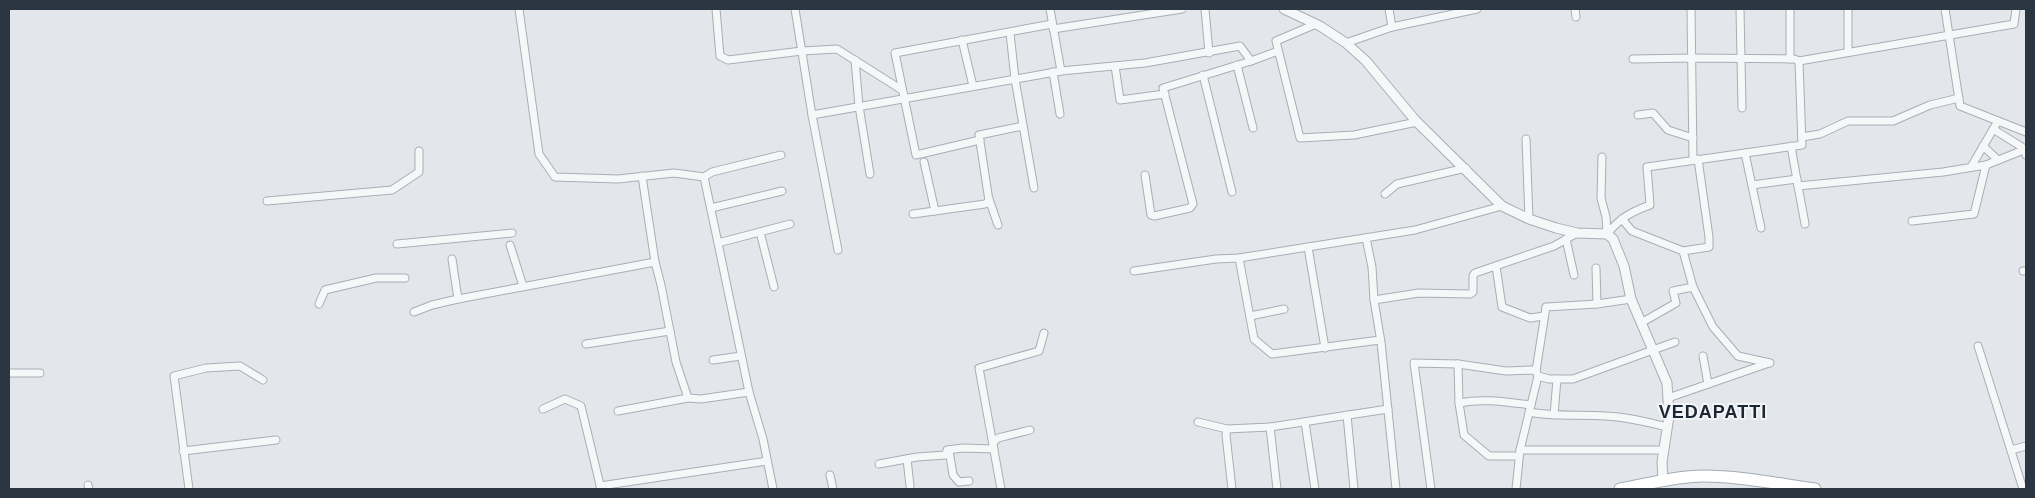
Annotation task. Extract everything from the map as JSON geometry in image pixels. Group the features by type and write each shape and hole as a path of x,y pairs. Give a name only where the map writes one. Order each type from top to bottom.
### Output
{"main road":[{"path":"1620,489 1703,476 1743,479 1775,486 1815,489"}],"street":[{"path":"519,9 539,154 555,178 618,178 674,173 704,177 712,172 781,155"},
{"path":"716,9 720,56 728,60 802,51 837,49 903,94"},
{"path":"795,9 812,115 838,250"},
{"path":"1050,9 1060,114"},
{"path":"980,140 916,155 896,52 962,40 1182,9"},
{"path":"1205,9 1209,53"},
{"path":"1284,9 1316,24 1346,43 1366,61 1416,122 1466,168 1502,206 1529,218 1577,233 1607,234 1631,212 1650,204 1647,167 1802,145 1799,61"},
{"path":"1389,9 1392,27"},
{"path":"1346,43 1392,27 1477,9"},
{"path":"1622,219 1632,231 1683,251 1709,248 1709,237 1693,138 1691,9"},
{"path":"1740,9 1742,108"},
{"path":"1790,9 1790,59"},
{"path":"1848,9 1848,52"},
{"path":"1945,9 1960,106 2026,132"},
{"path":"1633,59 1741,58 1790,59 1799,61 2014,24 2016,9"},
{"path":"1316,24 1276,42 1300,138 1354,135 1416,122"},
{"path":"1010,33 1015,79 1034,188"},
{"path":"962,40 972,86"},
{"path":"812,115 858,106 903,94 1209,53 1240,46 1251,61"},
{"path":"1145,175 1151,214 1154,216 1191,206 1193,204 1163,88 1278,51"},
{"path":"855,60 858,106 870,174"},
{"path":"1237,65 1253,128"},
{"path":"1115,66 1120,100 1165,94"},
{"path":"1203,75 1232,192"},
{"path":"1802,137 1820,134 1848,121 1893,121 1930,105 1959,98"},
{"path":"1638,115 1654,113 1668,130 1693,138"},
{"path":"1971,167 1998,121"},
{"path":"998,225 989,199 979,135 1023,126"},
{"path":"1993,129 2026,151"},
{"path":"1526,138 1529,218"},
{"path":"1791,146 1805,224"},
{"path":"1983,146 1998,160"},
{"path":"267,201 392,190 418,172 419,151"},
{"path":"1752,185 1971,167 1986,165 2026,151"},
{"path":"1745,153 1761,228"},
{"path":"1602,157 1601,198 1606,216 1607,234 1612,239 1624,266 1631,299 1667,383 1667,427 1663,481"},
{"path":"924,162 935,211"},
{"path":"1912,221 1974,214 1986,165"},
{"path":"1385,194 1397,184 1466,168"},
{"path":"642,176 655,262 662,285 676,362 688,398"},
{"path":"704,177 749,392 774,489"},
{"path":"711,208 782,191"},
{"path":"913,214 985,204 989,199"},
{"path":"1134,272 1216,259 1239,258 1415,230 1502,206"},
{"path":"718,243 790,224"},
{"path":"760,232 774,287"},
{"path":"397,244 512,233"},
{"path":"1374,300 1419,293 1470,294 1474,292 1473,276 1475,274 1554,246 1577,233"},
{"path":"1366,238 1372,267 1374,300 1396,489"},
{"path":"1566,239 1574,275"},
{"path":"510,245 523,286"},
{"path":"1308,247 1325,348"},
{"path":"1668,398 1770,363 1738,356 1713,327 1693,287 1683,251"},
{"path":"1239,258 1254,339 1272,354 1380,340"},
{"path":"452,259 458,299"},
{"path":"414,312 432,305 458,299 655,262"},
{"path":"1496,266 1502,308 1530,318 1544,316"},
{"path":"1596,268 1597,304"},
{"path":"319,304 325,290 376,278 405,278"},
{"path":"1641,323 1676,303 1673,291 1693,287"},
{"path":"1516,489 1519,453 1537,374 1546,307 1597,304 1631,299"},
{"path":"1250,316 1284,310"},
{"path":"586,344 670,331"},
{"path":"1001,489 979,368 1039,351 1044,333"},
{"path":"1431,489 1414,363 1458,364 1506,372 1530,370 1537,374 1557,379 1574,379 1675,342"},
{"path":"1978,346 2011,450 2021,489"},
{"path":"713,360 741,356"},
{"path":"1703,356 1708,384"},
{"path":"1458,364 1459,403 1464,435 1489,456 1519,453 1664,450"},
{"path":"189,489 174,376 206,368 240,366 263,380"},
{"path":"9,373 40,372"},
{"path":"1554,415 1557,379"},
{"path":"618,411 688,398 701,399 749,392"},
{"path":"543,409 564,399 581,406 600,488 768,461"},
{"path":"1459,403 1473,400 1492,400 1554,415 1608,416 1644,421 1667,427"},
{"path":"1198,422 1227,429 1270,427 1388,409"},
{"path":"1347,415 1354,489"},
{"path":"1305,422 1315,489"},
{"path":"1270,427 1276,489"},
{"path":"1227,429 1232,489"},
{"path":"993,446 998,438 1030,430"},
{"path":"183,451 276,440"},
{"path":"879,464 946,455 949,450 993,446"},
{"path":"2011,450 2026,446"},
{"path":"949,450 953,475 959,482 969,481"},
{"path":"907,459 910,486"},
{"path":"830,475 833,489"}],"district":[{"name":"VEDAPATTI","path":"1713,412"}]}
